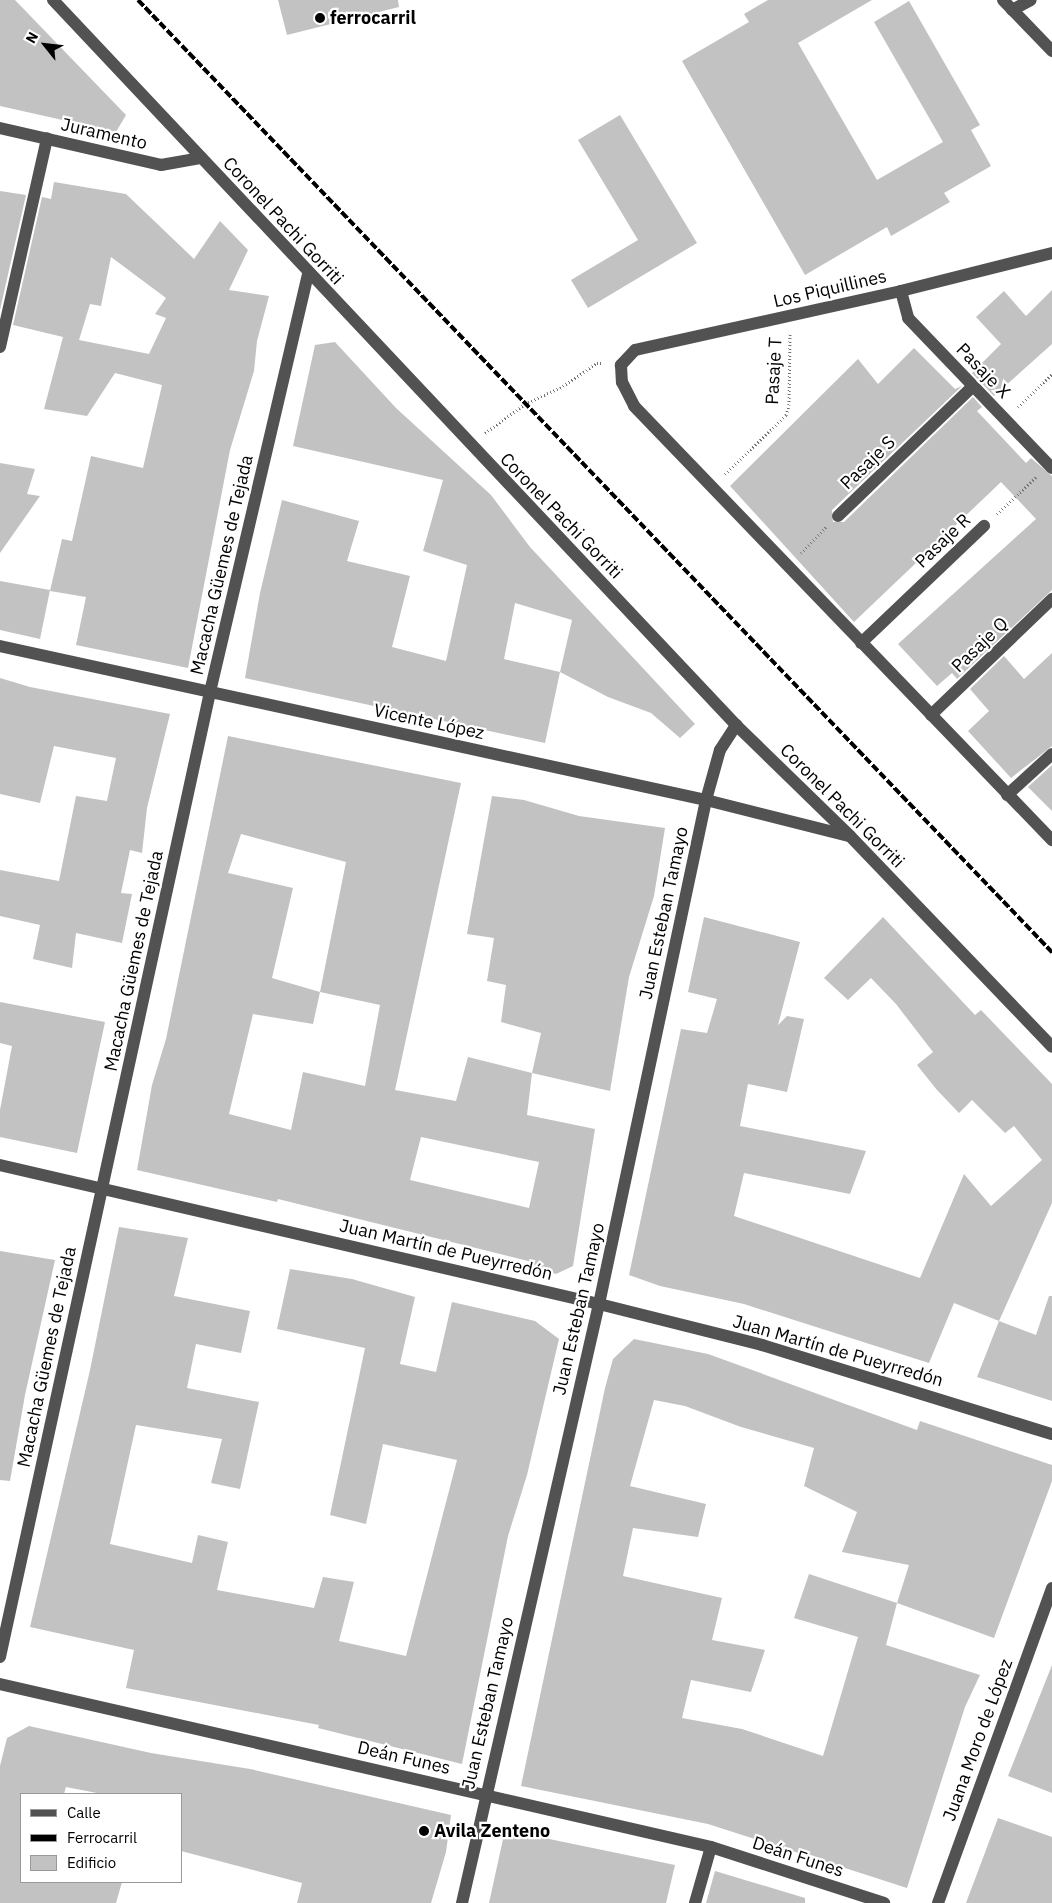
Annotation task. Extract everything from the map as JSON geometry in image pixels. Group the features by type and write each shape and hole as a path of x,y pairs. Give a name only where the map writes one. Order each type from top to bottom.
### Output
{"street":[{"name":"Coronel Pachi Gorriti","path":"53,0 469,445 736,725 850,836 1052,1047"},
{"path":"1003,0 1052,51"},
{"path":"1012,10 1031,0"},
{"name":"Juramento","path":"0,128 162,165 201,158"},
{"path":"0,347 47,138"},
{"name":"Los Piquillines","path":"621,365 635,350 901,291 1052,253"},
{"name":"Macacha Güemes de Tejada","path":"0,1657 210,692 308,274"},
{"name":"Pasaje X","path":"901,291 908,318 1050,467"},
{"path":"621,365 622,382 634,406 1052,840"},
{"name":"Pasaje S","path":"838,516 974,386"},
{"name":"Pasaje R","path":"861,643 984,526"},
{"name":"Pasaje Q","path":"931,715 1052,599"},
{"name":"Vicente López","path":"0,646 706,800 850,836"},
{"name":"Juan Esteban Tamayo","path":"462,1903 484,1794 598,1304 706,800 720,750 736,725"},
{"path":"1008,795 1052,754"},
{"name":"Juan Martín de Pueyrredón","path":"0,1165 102,1186 598,1304 808,1358 1052,1434"},
{"name":"Juana Moro de López","path":"938,1903 1052,1588"},
{"name":"Deán Funes","path":"0,1684 711,1847 884,1903"},
{"path":"695,1903 711,1847"}],"path":[{"name":"Pasaje T","path":"712,487 786,415 789,405 790,316"},
{"path":"469,445 525,404 560,388 596,363 621,365"},
{"path":"1004,419 1052,374"},
{"name":"Pasaje R","path":"984,526 1050,467"},
{"name":"Pasaje S","path":"788,566 838,516"}],"building":[{"path":"0,0 15,0 126,115 116,132 0,106"},
{"name":"ferrocarril","path":"278,0 398,0 399,7 287,35"},
{"path":"768,0 872,0 798,43 877,180 943,142 874,22 909,1 980,125 971,130 991,166 944,193 950,202 891,236 887,227 805,275 682,61 749,22 744,14"},
{"path":"620,115 697,243 588,308 571,280 638,240 578,140"},
{"path":"54,182 126,194 194,259 220,221 248,250 229,290 269,296 257,341 254,371 230,450 188,668 76,645 86,597 50,591 62,539 72,541 91,456 143,468 162,385 115,373 87,416 44,409 63,337 13,325 42,197 51,199","holes":["111,257 166,298 155,314 166,318 149,354 79,340 90,304 101,306"]},
{"path":"0,191 26,195 0,310"},
{"path":"1052,290 1052,344 994,396 972,373 1001,344 976,317 1004,291 1026,316"},
{"path":"335,342 396,408 491,495 530,547 695,724 680,738 651,713 608,697 560,672 545,743 245,678 260,593 282,500 359,521 347,561 410,576 392,647 446,661 467,565 423,551 443,480 293,446 315,345","holes":["515,603 572,620 560,672 504,659"]},
{"path":"914,348 955,389 962,386 832,510 833,522 844,522 973,397 982,407 977,411 1026,463 1031,458 1052,476 1052,590 957,679 952,673 937,686 898,644 1036,519 1001,482 854,622 730,486 858,359 878,384"},
{"path":"0,463 35,469 27,494 40,496 0,553"},
{"path":"0,581 50,590 40,639 0,630"},
{"path":"1052,653 1052,746 1011,778 968,731 989,711 970,689 1004,656 1024,679"},
{"path":"0,678 30,687 170,714 147,808 142,853 130,850 121,893 132,894 122,943 76,933 72,968 33,959 40,925 0,916 0,870 59,881 76,796 107,801 116,758 54,746 40,803 0,794"},
{"path":"228,736 461,783 395,1090 456,1101 468,1057 532,1073 527,1115 595,1129 573,1266 556,1274 531,1266 532,1262 278,1199 277,1202 137,1170 152,1085 166,1039","holes":["241,834 346,862 320,992 272,978 293,888 228,873","320,992 380,1005 365,1086 303,1072 291,1130 229,1114 253,1014 313,1024","421,1137 539,1162 529,1208 410,1180"]},
{"path":"1052,765 1052,811 1028,787"},
{"path":"492,796 524,800 579,816 665,828 654,896 629,977 610,1091 532,1073 541,1033 501,1022 506,985 487,981 494,938 467,934"},
{"path":"704,917 800,942 778,1025 787,1016 804,1019 787,1092 748,1084 740,1126 866,1151 850,1194 744,1173 734,1216 920,1278 964,1174 991,1206 1042,1160 1014,1126 1005,1133 972,1100 959,1113 937,1090 917,1065 933,1052 896,1004 871,978 848,1000 824,978 883,917 975,1015 981,1010 1052,1084 1052,1203 999,1321 954,1303 929,1363 744,1304 660,1286 629,1275 681,1029 707,1033 717,999 688,992"},
{"path":"0,1002 105,1022 77,1153 0,1137 0,1110 12,1046 0,1043"},
{"path":"119,1227 188,1238 174,1296 250,1311 241,1353 196,1344 187,1388 259,1402 240,1489 211,1483 222,1439 136,1425 110,1544 192,1563 198,1535 228,1542 217,1590 314,1608 323,1577 354,1582 339,1641 406,1656 457,1460 383,1444 366,1524 330,1515 365,1348 277,1329 290,1269 352,1279 415,1297 400,1364 436,1372 452,1302 535,1321 559,1339 527,1475 508,1536 462,1764 318,1728 319,1725 126,1688 134,1650 30,1627 90,1370"},
{"path":"0,1251 55,1260 25,1395 10,1481 0,1480"},
{"path":"1049,1296 1052,1296 1052,1401 977,1377 999,1321 1036,1335"},
{"path":"634,1339 708,1354 917,1430 920,1421 1052,1465 1052,1481 994,1638 897,1603 886,1645 980,1675 965,1707 907,1888 708,1824 521,1786 605,1388 613,1359","holes":["654,1400 685,1406 741,1427 814,1448 804,1486 857,1512 842,1552 909,1565 897,1603 809,1574 794,1618 858,1637 823,1756 742,1729 682,1718 691,1680 751,1692 765,1650 712,1640 722,1598 623,1576 633,1528 698,1537 706,1504 630,1486"]},
{"path":"1052,1665 1052,1793 1008,1776"},
{"path":"29,1726 151,1753 250,1769 451,1815 446,1852 431,1903 297,1903 302,1883 182,1851 182,1793 97,1793 66,1787 64,1793 20,1793 20,1883 122,1883 116,1903 0,1903 0,1766 7,1738"},
{"path":"998,1818 1052,1837 1052,1903 966,1903"},
{"path":"505,1830 675,1865 666,1903 489,1903"},
{"path":"715,1871 805,1898 805,1903 706,1903"}],"railway":[{"path":"138,0 1052,952"}],"place":[{"name":"ferrocarril","path":"320,18"},
{"name":"Avila Zenteno","path":"424,1831"}]}
